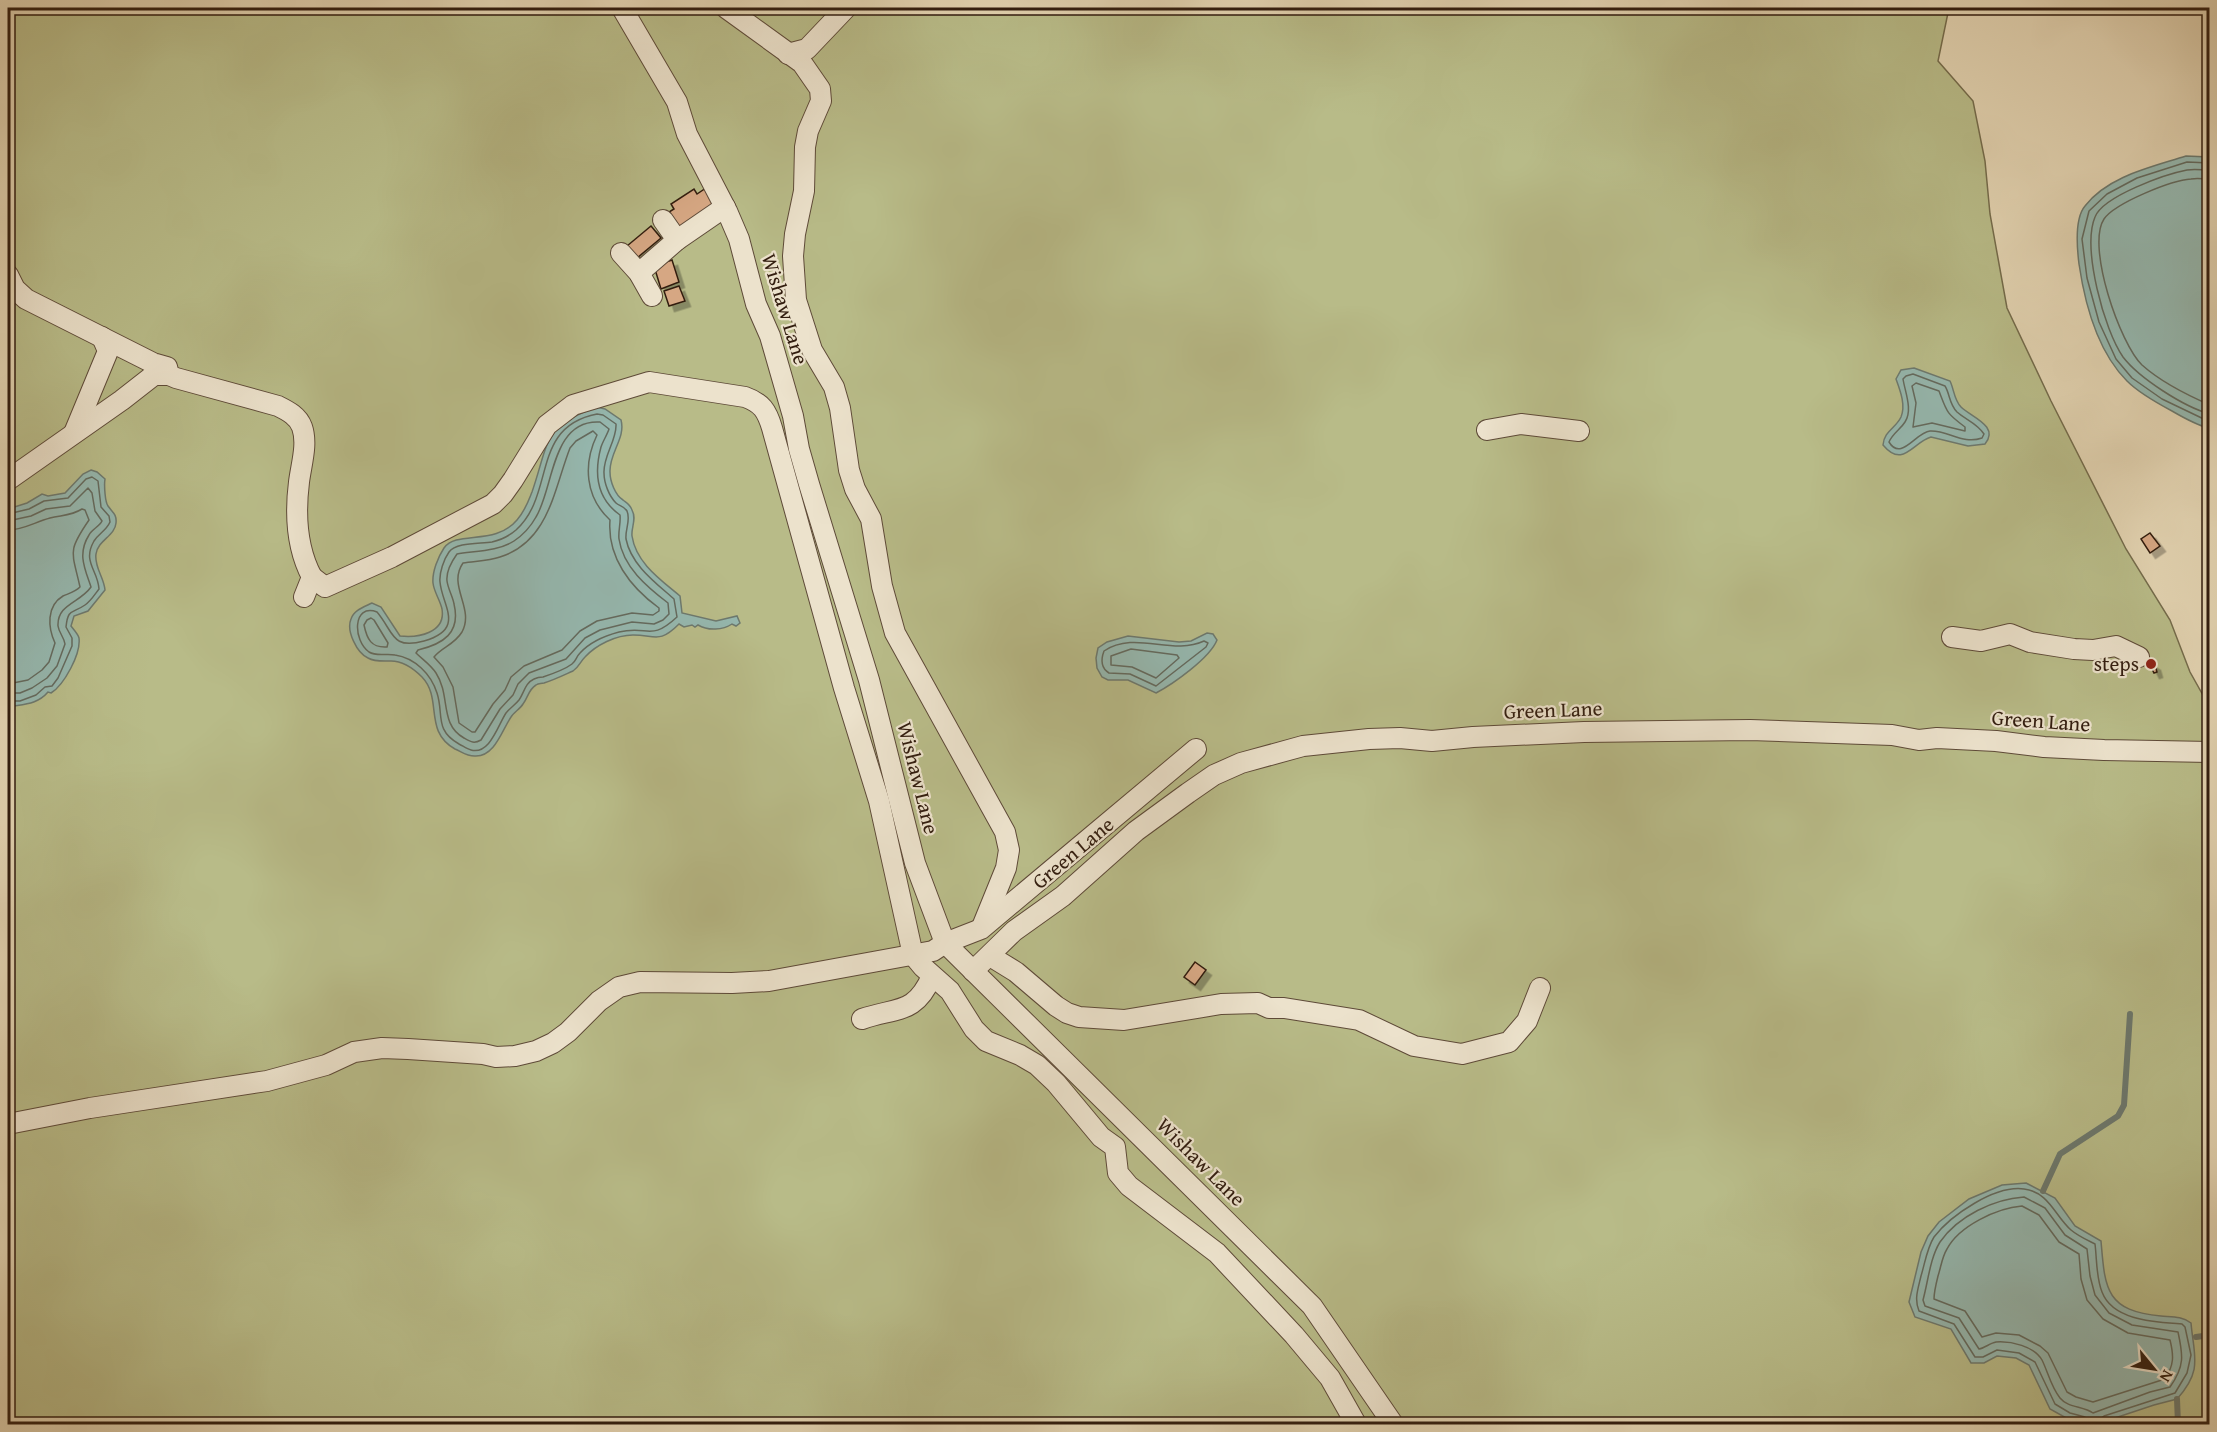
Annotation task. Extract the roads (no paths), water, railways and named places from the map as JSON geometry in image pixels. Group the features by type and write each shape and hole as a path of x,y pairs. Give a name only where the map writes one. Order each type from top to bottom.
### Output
{"street":[{"name":"Wishaw Lane","path":"622,8 672,93 687,134 739,239 756,303 770,336 793,416 809,484 869,680 912,852 945,943 1311,1306 1393,1425"},
{"path":"726,8 802,63 820,89 821,100 808,131 805,147 804,191 793,256 795,300 812,350 834,387 840,408 849,470 855,489 871,519 884,598 895,633 906,657 949,728 972,776 1005,832 1009,850 1006,868 981,929"},
{"path":"788,54 807,49 846,8"},
{"path":"639,273 677,240 725,207"},
{"path":"663,220 677,240"},
{"path":"621,253 639,273 652,296"},
{"path":"8,275 15,290 26,299 159,371 278,406 290,412 299,421 303,430 304,448 298,484 298,521 303,554 319,582 392,557 493,504 513,480 547,425 573,405 649,382 745,397 758,402 767,412 772,428 844,688 879,801 913,955 932,976 950,991 968,1020 986,1041 1020,1055 1036,1065 1056,1083 1101,1137 1115,1147 1118,1173 1129,1186 1217,1253 1294,1335 1330,1378 1356,1425"},
{"path":"8,480 74,433 89,411 109,344"},
{"path":"89,411 122,400 159,371"},
{"path":"1487,430 1521,424 1579,431"},
{"path":"1952,637 1981,641 2010,634 2030,642 2074,649 2093,650 2116,646 2139,657"},
{"name":"Green Lane","path":"973,971 1014,931 1063,896 1136,831 1188,792 1214,775 1241,763 1303,746 1369,739 1400,738 1432,741 1584,732 1750,730 1892,735 1919,740 1996,741 2044,747 2104,750 2210,752"},
{"path":"8,1124 90,1108 267,1081 326,1065 354,1052 382,1048 483,1054 496,1057 515,1056 536,1051 553,1043 568,1032 599,1001 619,987 640,982 732,984 770,981 933,951 945,943 981,929 1196,749"},
{"path":"990,956 1016,972 1056,1006 1079,1017 1124,1020 1221,1004 1258,1004 1269,1008 1284,1008 1359,1020 1414,1046 1462,1054 1509,1042 1527,1021 1540,988"},
{"path":"862,1019 906,1007 918,1000 932,976"}],"water":[{"path":"2186,156 2209,157 2209,428 2190,421 2148,398 2127,381 2117,369 2100,342 2094,327 2082,280 2078,250 2079,218 2085,206 2095,196 2106,187 2131,174"},
{"path":"1914,368 1950,381 1959,404 1987,427 1989,438 1985,444 1968,446 1931,437 1908,452 1896,455 1883,445 1888,433 1899,421 1903,408 1896,379 1901,370"},
{"path":"597,407 605,409 621,420 621,433 610,465 610,476 615,491 629,505 633,513 634,546 644,563 680,596 682,613 716,621 737,616 740,623 736,626 732,624 715,629 698,625 684,627 679,624 662,636 627,635 607,642 590,653 573,671 533,687 493,747 483,755 468,755 445,742 439,733 432,695 422,677 412,668 400,662 371,659 356,647 350,629 352,616 372,603 381,607 400,636 422,635 435,629 440,624 442,609 433,579 436,565 444,548 458,540 498,533 517,520 532,492 550,438 566,421"},
{"path":"91,470 105,479 106,501 116,520 113,531 97,549 96,554 96,563 105,590 88,611 74,616 71,626 78,636 79,645 71,668 61,683 51,693 48,692 34,702 8,707 8,509 27,503 42,494 48,496 65,493 83,474"},
{"path":"1207,633 1213,634 1217,640 1207,655 1181,677 1156,693 1128,680 1108,680 1102,677 1097,668 1098,648 1107,642 1128,636 1179,642 1191,641"},
{"path":"2026,1183 2055,1198 2075,1226 2101,1241 2107,1284 2118,1302 2129,1309 2180,1318 2191,1323 2195,1354 2194,1371 2191,1380 2177,1399 2097,1424 2068,1419 2050,1409 2029,1365 2016,1358 1997,1356 1984,1363 1971,1363 1951,1329 1915,1317 1909,1302 1921,1252 1928,1236 1939,1222 1969,1199 2002,1185"}],"waterway":[{"path":"2043,1191 2060,1154 2118,1116 2124,1105 2130,1014"},
{"path":"2196,1337 2210,1335"},
{"path":"2177,1399 2178,1424"}],"place":[{"name":"steps","path":"2151,664"}]}
